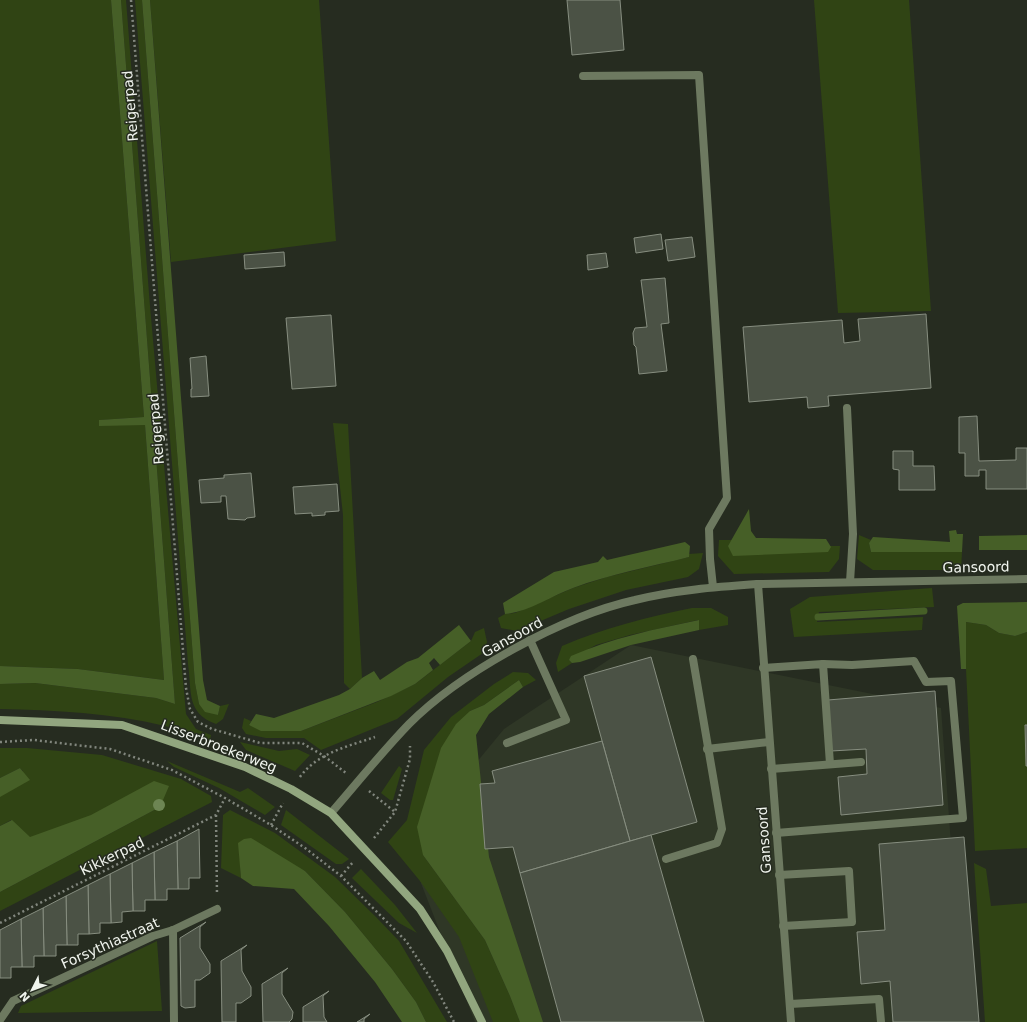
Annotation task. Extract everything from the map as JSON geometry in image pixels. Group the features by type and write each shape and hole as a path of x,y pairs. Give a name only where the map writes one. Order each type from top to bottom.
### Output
{"main road":[{"name":"Lisserbroekerweg","path":"0,720 122,725 244,767 291,789 332,813 420,909 446,951 482,1022"}],"street":[{"path":"583,76 699,75 728,498 709,529 713,587"},
{"path":"847,408 853,534 850,582"},
{"name":"Gansoord","path":"332,813 410,724 440,698 462,682 530,640 613,605 635,599 713,587 758,584 1027,579"},
{"name":"Gansoord","path":"758,584 763,668 791,1022"},
{"path":"508,743 566,720 530,640"},
{"path":"666,859 717,843 722,829 707,749 693,660"},
{"path":"763,668 822,664 852,665 914,661 926,682 951,681 963,818 776,833"},
{"path":"822,664 830,764"},
{"path":"707,749 769,742"},
{"path":"771,769 861,762"},
{"path":"780,875 849,871 852,922 783,926"},
{"name":"Forsythiastraat","path":"0,1020 14,1001 153,936 173,930 217,909"},
{"name":"Forsythiastraat","path":"173,930 174,1022"},
{"path":"790,1004 880,999 881,1022"}],"path":[{"name":"Reigerpad","path":"131,0 186,688 190,710 198,722 212,729 260,743 302,743 324,756 381,734"},
{"path":"395,812 410,760 410,724"},
{"path":"0,742 34,740 110,749 172,770 224,798 305,848 341,876 406,941 433,982 454,1022"},
{"path":"217,909 216,815 224,798"},
{"name":"Kikkerpad","path":"0,923 216,815"}],"shaded area":[{"path":"0,0 111,0 144,417 100,420 99,425 145,425 164,680 78,669 0,666"},
{"path":"111,0 121,0 175,704 156,698 35,683 0,684 0,666 78,669 164,680 145,425 99,426 99,420 144,417"},
{"path":"121,0 126,0 150,306 186,714 196,729 211,735 210,740 165,726 104,715 62,711 0,709 0,684 35,683 156,698 175,704"},
{"path":"135,0 142,0 195,683 199,704 218,715 220,706 229,704 223,719 216,724 206,719 195,708 191,692"},
{"path":"142,0 150,0 203,680 207,700 220,706 218,715 205,712 199,704 195,683"},
{"path":"150,0 319,0 336,241 171,262"},
{"path":"814,0 909,0 931,311 838,313"},
{"path":"333,423 348,424 362,678 350,689 344,683 343,515"},
{"path":"749,509 751,531 756,538 826,539 831,547 828,552 733,556 728,546"},
{"path":"956,530 957,534 963,534 962,552 871,552 869,543 873,537 950,542 949,531"},
{"path":"859,535 871,540 869,543 871,552 962,552 961,570 873,570 857,559"},
{"path":"1027,535 1027,550 979,550 979,536"},
{"path":"719,540 732,540 728,546 827,552 830,546 840,546 839,559 829,572 734,574 718,556"},
{"path":"685,542 690,546 689,557 587,583 565,591 531,607 514,613 505,614 503,603 554,572 598,562 603,556 607,560"},
{"path":"703,553 699,569 688,577 626,590 569,609 517,631 501,628 498,618 505,614 515,613 573,588 607,577 689,557 689,554"},
{"path":"932,588 934,607 819,612 817,622 923,617 922,630 794,637 790,609 810,597"},
{"path":"1027,602 1027,632 1015,636 999,633 986,625 966,622 966,669 961,669 957,606 963,603"},
{"path":"692,608 711,608 728,617 728,625 699,630 698,620 630,635 596,645 569,660 572,663 558,672 556,663 562,646 626,624"},
{"path":"699,620 699,630 631,645 580,662 572,663 569,660 571,656 618,639"},
{"path":"966,622 986,625 999,633 1015,636 1027,632 1027,848 975,851 966,669"},
{"path":"459,625 471,641 440,665 434,658 429,663 433,670 415,684 391,696 301,731 261,731 249,725 256,714 274,718 339,695 350,689 362,678 374,671 380,680 407,662 418,658"},
{"path":"484,628 487,642 483,653 448,677 397,719 321,750 304,738 266,738 246,734 242,728 244,718 251,721 249,725 301,731 377,702 415,684 471,641 475,632"},
{"path":"631,645 941,708 964,1022 475,1022 407,847 504,729"},
{"path":"513,672 528,673 536,680 523,687 519,680 484,705 470,711 423,855 485,940 520,1022 493,1022 459,937 420,881 388,842 407,820 424,750 451,717 494,684"},
{"path":"519,680 523,687 489,714 476,735 489,857 543,1022 520,1022 485,940 423,855 417,827 441,748 456,724 470,711 484,705"},
{"path":"240,742 279,751 297,749 310,755 295,771 246,750"},
{"path":"0,748 27,748 102,755 181,779 211,796 212,802 0,911 0,892 160,807 91,823 22,849 11,820 0,826 0,787 23,771 20,768 0,778"},
{"path":"167,761 240,792 248,788 275,807 265,815 219,788 174,767"},
{"path":"399,766 402,769 393,800 390,800 381,793"},
{"path":"20,768 30,780 0,797 0,778"},
{"path":"154,781 169,786 160,807 0,892 0,826 12,820 30,837 91,815"},
{"path":"230,810 275,833 335,877 376,917 399,941 447,1022 426,1022 416,1002 392,969 345,912 305,871 239,843 241,878 221,868 223,815"},
{"path":"286,810 349,859 342,864 336,864 281,825"},
{"path":"251,838 305,871 345,912 392,969 416,1002 426,1022 402,1022 375,982 329,926 294,889 253,886 241,878 238,843 244,839"},
{"path":"974,863 986,869 991,906 1027,903 1027,1022 985,1022"},
{"path":"361,869 395,905 417,933 399,923 352,878"},
{"path":"157,941 162,1011 18,1013 21,1006"}],"building":[{"path":"567,0 620,0 624,50 572,55"},
{"path":"661,234 663,249 636,253 634,238"},
{"path":"692,237 695,257 668,261 665,240"},
{"path":"284,252 285,266 245,269 244,255"},
{"path":"606,253 608,267 588,270 587,255"},
{"path":"665,278 669,323 661,324 667,371 639,374 633,333 635,328 647,327 641,280"},
{"path":"926,314 931,388 828,396 829,406 808,408 807,397 749,402 743,327 842,320 844,343 860,341 858,319"},
{"path":"331,315 336,386 292,389 286,318"},
{"path":"206,356 209,396 191,397 192,389 190,358"},
{"path":"977,416 979,461 1016,460 1016,448 1027,448 1027,489 986,489 986,470 979,470 979,476 965,476 965,453 959,453 959,417"},
{"path":"893,451 913,451 913,466 934,466 935,490 899,490 899,470 893,469"},
{"path":"251,473 255,517 247,518 245,520 228,519 226,496 221,496 221,502 201,503 199,480 224,478 224,475"},
{"path":"337,484 339,511 325,512 325,515 312,516 312,513 295,514 293,487"},
{"path":"651,657 697,822 630,841 584,676"},
{"path":"935,691 943,805 841,815 838,777 867,774 866,749 831,751 828,700"},
{"path":"1025,725 1027,725 1027,766 1026,766"},
{"path":"602,741 630,841 520,873 513,847 485,849 480,784 495,783 492,771"},
{"path":"199,829 200,878 189,878 189,889 178,889 177,841"},
{"path":"651,835 704,1022 561,1022 520,873"},
{"path":"964,837 979,1022 893,1022 890,981 861,984 857,932 885,930 879,844"},
{"path":"177,841 178,889 167,889 167,900 155,900 154,852"},
{"path":"154,852 155,900 145,900 145,911 133,911 132,863"},
{"path":"132,863 133,911 122,912 122,922 111,923 110,874"},
{"path":"110,874 111,923 100,923 100,933 89,934 88,885"},
{"path":"88,885 89,934 78,934 78,945 67,945 66,896"},
{"path":"66,896 67,945 56,945 56,956 44,956 43,908"},
{"path":"43,908 44,956 34,956 34,967 22,967 21,919"},
{"path":"21,919 22,967 11,967 11,978 0,978 0,930"},
{"path":"206,922 200,927 200,948 210,964 210,973 200,980 195,980 195,1007 185,1008 181,1006 180,938"},
{"path":"247,945 241,950 242,971 251,987 251,996 241,1003 236,1003 236,1022 222,1022 221,961"},
{"path":"288,968 282,973 282,994 293,1012 292,1019 289,1022 263,1022 262,984"},
{"path":"329,991 323,996 324,1017 327,1022 303,1022 303,1007"},
{"path":"370,1014 364,1019 364,1022 357,1022"}],"waterway":[{"path":"818,617 924,611"}]}
